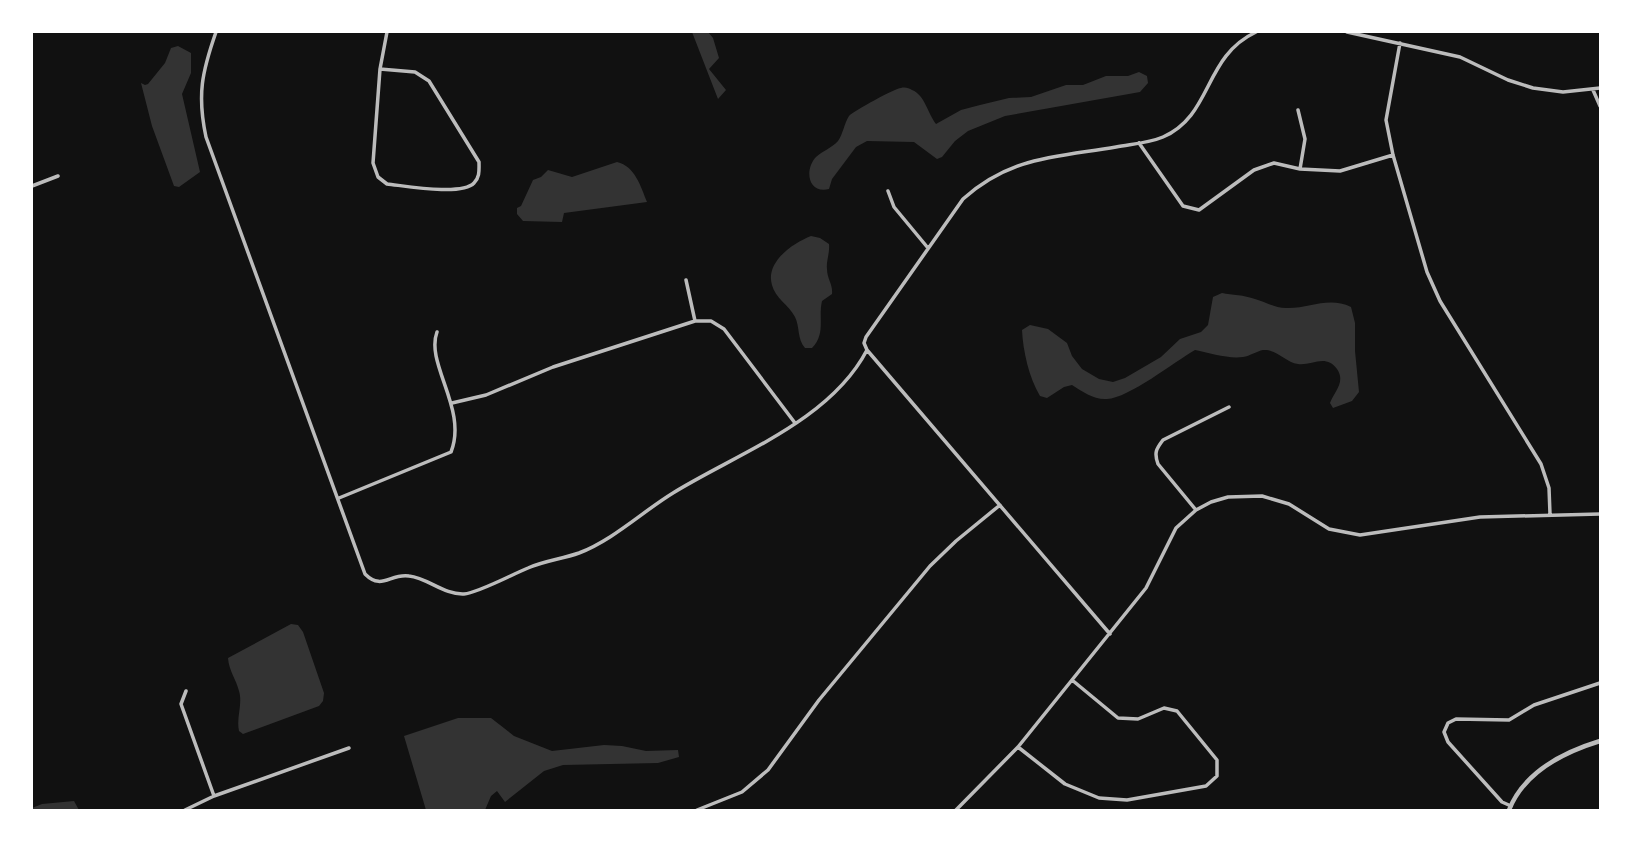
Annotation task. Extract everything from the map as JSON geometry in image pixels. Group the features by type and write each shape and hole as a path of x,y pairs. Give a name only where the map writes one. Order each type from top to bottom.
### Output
{"street":[{"path":"216,32 204,66 200,89 200,112 206,137 365,574 372,581 380,583 398,576 410,576 453,593 466,594 537,564 579,553 674,493 765,443 795,423 843,386 867,350"},
{"path":"380,69 415,72 429,80 479,162 479,175 472,185 460,190 396,185 387,184 378,177 373,163 380,69 387,32"},
{"path":"1110,635 867,350 864,343 963,199 980,184 999,172 1023,163 1164,137 1187,121 1201,103 1222,59 1236,44 1256,32"},
{"path":"1347,32 1460,57 1508,80 1533,88 1563,92 1601,88"},
{"path":"1400,43 1386,120 1393,155 1427,272 1440,300 1541,464 1549,488 1550,514"},
{"path":"1593,90 1601,106"},
{"path":"1298,110 1305,139 1300,169"},
{"path":"1139,143 1183,206 1199,210 1254,170 1275,163 1300,169 1340,172 1393,155"},
{"path":"32,186 58,176"},
{"path":"888,191 894,207 928,248"},
{"path":"686,280 695,321"},
{"path":"452,403 486,396 553,367 695,321 710,321 724,329 795,423"},
{"path":"339,498 451,452 456,438 452,403 434,348 437,332"},
{"path":"1196,510 1158,464 1156,449 1163,440 1229,407"},
{"path":"956,810 1018,747 1110,635 1146,588 1176,528 1196,510 1228,497 1262,496 1289,504 1329,528 1360,535 1480,517 1601,514"},
{"path":"697,810 709,809 742,792 768,770 819,700 930,566 1000,505"},
{"path":"1018,747 1065,784 1099,798 1127,800 1206,786 1217,776 1217,760 1177,711 1164,708 1138,719 1118,718 1072,680"},
{"path":"1601,683 1534,705 1509,720 1456,719 1448,723 1444,732 1447,742 1510,808 1529,780 1551,763 1570,751 1601,741"},
{"path":"186,691 181,704 214,796"},
{"path":"185,810 214,796 349,748"}],"shaded area":[{"path":"692,32 708,32 713,38 719,58 709,69 726,90 718,99"},
{"path":"178,46 191,53 191,73 182,94 200,172 179,187 174,186 152,126 141,83 148,84 165,63 171,48"},
{"path":"1139,72 1147,76 1148,83 1140,92 1005,116 968,131 937,159 914,142 867,141 856,147 832,179 829,189 816,188 810,180 812,162 838,141 849,116 897,89 907,88 916,92 936,124 961,110 980,105 1009,98 1031,97 1066,85 1083,85 1106,76 1128,76"},
{"path":"617,162 633,172 647,202 564,213 562,222 523,221 517,214 517,208 521,206 533,180 548,170 572,177"},
{"path":"811,236 829,244 827,269 832,294 822,301 820,331 816,343 812,348 805,348 795,317 776,294 771,277 782,254"},
{"path":"1222,293 1251,298 1282,308 1334,303 1351,307 1355,323 1359,392 1352,401 1333,408 1330,403 1340,378 1333,364 1323,361 1298,364 1268,350 1237,357 1195,350 1127,393 1107,399 1093,397 1072,385 1047,398 1040,396 1036,389 1027,364 1022,330 1030,325 1048,329 1067,343 1072,356 1082,369 1099,379 1113,382 1161,357 1180,339 1201,332 1208,325 1213,297"},
{"path":"291,624 298,625 303,632 324,693 323,701 319,706 243,734 238,726 240,696 228,658"},
{"path":"458,718 491,718 514,736 552,751 604,745 646,751 678,750 679,757 658,763 563,765 544,771 505,802 497,791 491,796 485,810 426,810 404,736"},
{"path":"74,801 79,810 32,810 42,804"}]}
